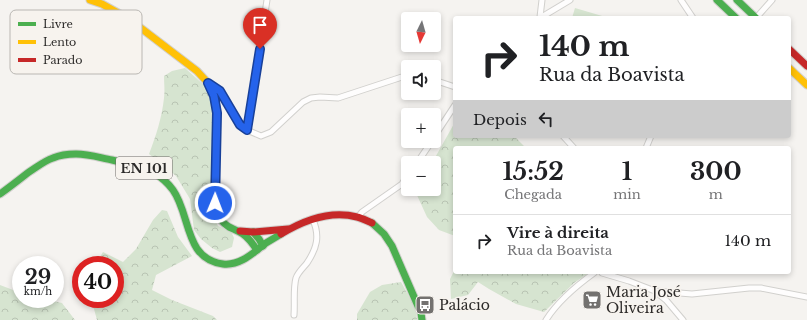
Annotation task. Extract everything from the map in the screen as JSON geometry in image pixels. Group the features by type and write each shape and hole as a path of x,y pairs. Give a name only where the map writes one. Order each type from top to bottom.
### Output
{"main road":[{"path":"90,0 113,10"},
{"path":"717,0 734,16"},
{"path":"737,0 754,16"},
{"path":"142,29 192,67 208,83 214,96 217,113 215,203 216,212 221,222 240,231 253,232 289,229"},
{"path":"791,52 807,66"},
{"path":"791,70 807,85"},
{"name":"EN 101","path":"0,194 45,161 66,154 81,154 150,170 163,179 176,194 192,242 200,253 217,263 230,264 247,258 273,238 295,226 325,216 348,214 372,223 384,234 394,248 421,313 422,320"},
{"path":"240,231 260,248"},
{"path":"253,232 260,239 260,248"}],"street":[{"path":"247,130 267,0"},
{"path":"540,16 542,0"},
{"path":"543,16 570,0"},
{"path":"681,0 692,16"},
{"path":"758,16 771,1"},
{"path":"208,83 220,91 240,125 261,136 271,132 303,102 311,98 338,98 401,77"},
{"path":"441,82 453,86"},
{"path":"441,126 453,108"},
{"path":"565,138 572,146"},
{"path":"358,217 362,212 401,185"},
{"path":"294,315 296,279 298,273 311,257 316,244 316,228 313,220"},
{"path":"546,320 562,300 592,274"},
{"path":"605,274 655,291 692,294 761,288 807,297"},
{"path":"655,291 666,300 682,320"}],"green space":[{"path":"575,8 602,16 573,16"},
{"path":"185,68 205,86 213,103 214,123 210,194 211,212 218,226 231,231 234,238 232,247 220,252 212,248 201,239 194,230 190,199 176,176 149,154 162,112 164,76 172,71"},
{"path":"453,126 453,138 516,138 524,146 453,146 453,235 439,230 427,217 417,196 441,196 441,156 436,156"},
{"path":"162,210 167,211 178,237 192,256 156,275 152,290 172,300 213,316 217,320 97,320 93,308 124,308 124,261 136,249 153,220"},
{"path":"103,252 111,256 101,256"},
{"path":"453,273 587,274 574,283 544,312 516,304 478,282 468,295 451,299 450,279"},
{"path":"401,282 416,309 417,320 357,320 357,314 370,292 382,285"},
{"path":"0,285 12,290 12,308 64,308 64,306 75,320 0,320"}],"traffic: fast":[{"path":"717,0 734,16"},
{"path":"737,0 754,16"},
{"path":"0,194 29,172 50,159 67,154 86,155 138,166 153,172 162,178 171,187 179,200 195,245 201,254 210,260 223,264 241,261 281,234"},
{"path":"215,188 216,210 220,219 229,227 251,241 257,250"},
{"path":"372,223 384,234 392,246 421,313 422,320"},
{"path":"253,232 263,246"}],"traffic: slow":[{"path":"90,0 113,10"},
{"path":"142,29 197,71 208,83 214,96 217,113 215,188"},
{"path":"791,70 807,85"}],"traffic: jam":[{"path":"791,51 807,66"},
{"path":"281,234 299,224 328,216 347,215 359,217 372,223"},
{"path":"240,231 253,232 288,229"}],"place":[{"name":"Maria José Oliveira","path":"592,300"},
{"name":"Palácio","path":"425,305"}],"route":[{"path":"215,203 217,113 214,96 208,83 220,91 240,125 247,130 260,49"}]}
